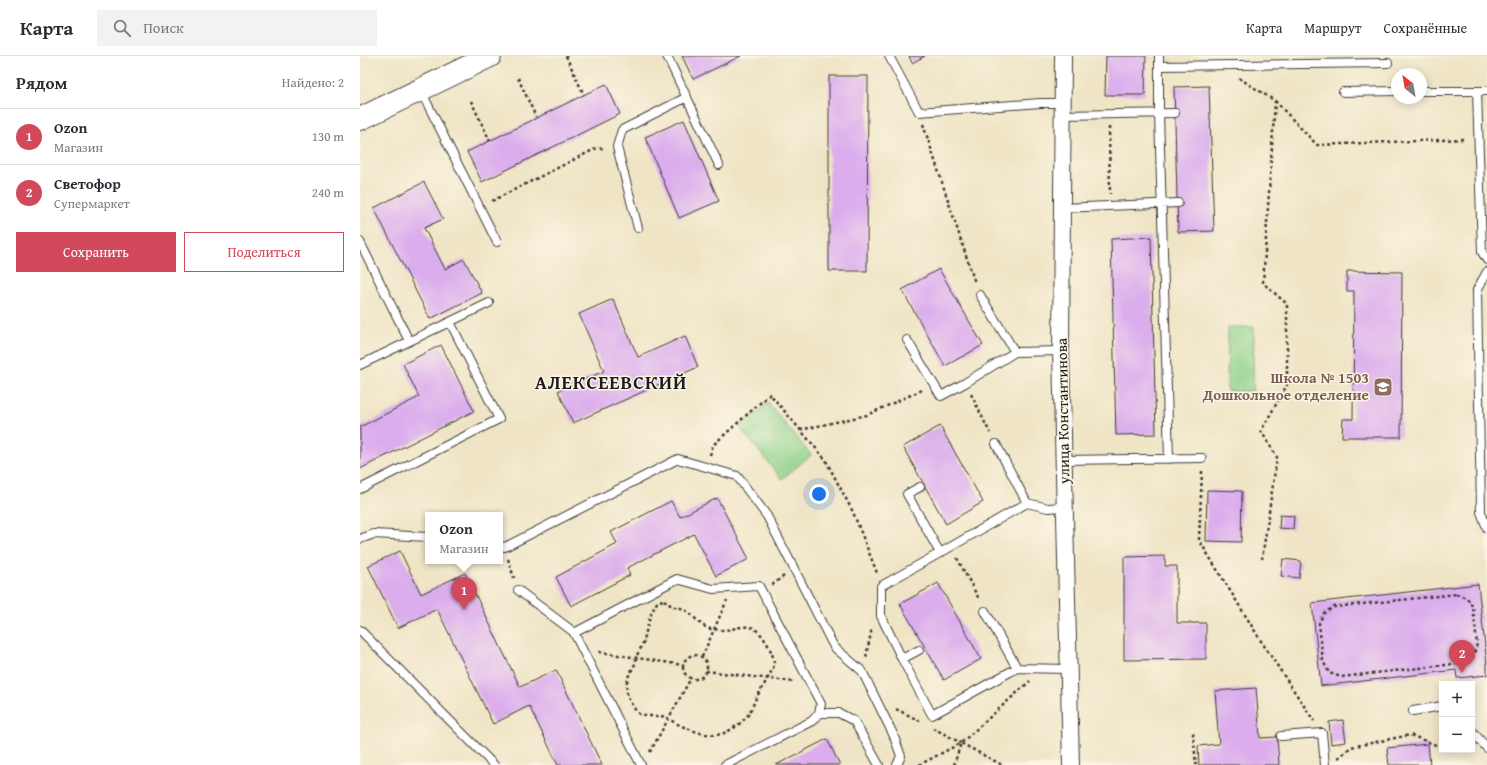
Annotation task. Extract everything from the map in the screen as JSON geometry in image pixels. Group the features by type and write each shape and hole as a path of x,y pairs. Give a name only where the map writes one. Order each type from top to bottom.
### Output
{"street":[{"path":"360,119 490,56"},
{"name":"улица Константинова","path":"1063,56 1061,351 1071,765"}],"lane":[{"path":"667,56 719,165"},
{"path":"889,56 919,112 1040,103 1063,109 1109,114 1175,113"},
{"path":"1159,56 1159,113 1169,459"},
{"path":"1159,66 1388,63"},
{"path":"420,90 497,242"},
{"path":"1343,92 1391,91"},
{"path":"1427,91 1487,91"},
{"path":"1477,91 1480,138 1482,252 1487,260"},
{"path":"638,228 617,147 622,130 687,97"},
{"path":"1062,208 1178,203"},
{"path":"360,242 409,341"},
{"path":"1487,272 1477,290 1481,512 1487,528"},
{"path":"980,295 1015,352"},
{"path":"360,366 488,303"},
{"path":"360,489 499,419 450,322"},
{"path":"907,340 941,396 1015,352 1061,351"},
{"path":"996,444 1027,503"},
{"path":"1064,460 1202,458"},
{"path":"503,546 678,459 737,476 767,516 834,647 862,671 893,734 901,756 897,765"},
{"path":"920,487 907,494 940,553"},
{"path":"1065,507 1048,508 1027,503 881,586 881,616 932,715 1017,668 1069,669"},
{"path":"360,539 374,534 425,537"},
{"path":"575,633 677,579 713,589 759,586 821,704 819,714 812,721 725,765"},
{"path":"518,590 575,633 644,762"},
{"path":"985,611 1017,668"},
{"path":"360,630 494,765"},
{"path":"902,659 919,650"},
{"path":"1413,711 1439,707"},
{"path":"819,714 839,713 854,721 880,765"},
{"path":"1281,736 1322,733 1325,765"},
{"path":"1475,734 1487,748"}],"path":[{"path":"566,56 584,95"},
{"path":"1219,65 1275,101 1318,146 1480,138"},
{"path":"518,78 536,118"},
{"path":"471,101 490,141"},
{"path":"1262,559 1277,457 1261,431 1287,385 1287,304 1263,283 1275,101"},
{"path":"919,112 980,295"},
{"path":"1109,114 1110,206"},
{"path":"479,207 595,149 617,147"},
{"path":"965,383 996,444"},
{"path":"800,430 867,415 934,385"},
{"path":"713,446 770,394 825,459 853,512 881,586"},
{"path":"1202,458 1199,540 1261,641 1322,733"},
{"path":"951,547 985,611"},
{"path":"503,549 518,590"},
{"path":"762,592 794,568"},
{"path":"702,657 732,588"},
{"path":"1456,594 1467,598 1473,607 1477,644 1473,657 1463,663 1341,676 1329,673 1323,661 1319,623 1324,613 1334,607 1456,594"},
{"path":"664,600 673,607 684,609 694,616 698,622 714,629 722,630 738,627 754,628 772,652 774,666 747,715 740,723 723,734 710,734 686,728 664,716 657,717 639,714 629,701 626,694 626,686 628,678 636,663 636,658 647,630 647,625 658,601 664,600"},
{"path":"862,671 873,625"},
{"path":"583,650 684,665"},
{"path":"694,655 702,657 707,663 706,671 702,677 691,678 685,672 684,665 687,658 694,655"},
{"path":"919,765 961,743 1044,668"},
{"path":"706,671 796,682 807,678"},
{"path":"644,762 691,678"},
{"path":"1193,733 1196,765"},
{"path":"1335,760 1352,747 1410,735 1439,746"},
{"path":"954,765 961,743"},
{"path":"961,743 1002,765"}],"green space":[{"path":"1228,327 1254,327 1253,391 1227,391"},
{"path":"768,403 811,455 782,479 739,427"}],"building":[{"path":"682,56 741,56 693,79"},
{"path":"909,56 925,56 912,63"},
{"path":"1106,56 1146,56 1145,95 1105,95"},
{"path":"829,76 868,76 867,271 829,271"},
{"path":"606,84 620,114 482,182 467,152"},
{"path":"1209,86 1214,231 1178,232 1174,87"},
{"path":"684,120 719,201 679,218 645,137"},
{"path":"424,182 443,219 424,228 445,269 464,259 482,293 430,319 374,208"},
{"path":"1151,237 1156,434 1116,435 1111,239"},
{"path":"939,269 983,345 945,366 902,290"},
{"path":"1347,271 1402,272 1401,437 1342,437 1343,419 1353,419 1354,291 1347,291"},
{"path":"613,299 638,357 685,336 698,367 573,423 558,391 604,371 579,314"},
{"path":"441,345 474,411 360,469 360,427 419,397 403,364"},
{"path":"940,426 983,502 946,524 903,447"},
{"path":"1207,490 1242,491 1241,542 1206,541"},
{"path":"717,498 749,559 716,576 694,534 627,568 630,575 571,606 556,577 617,544 611,532 671,501 680,517"},
{"path":"1280,515 1294,516 1293,529 1279,528"},
{"path":"400,551 421,594 465,573 520,687 556,670 602,765 558,765 529,706 493,724 437,609 398,628 368,566"},
{"path":"1165,556 1165,566 1177,566 1177,623 1206,623 1206,659 1124,660 1124,557"},
{"path":"1283,559 1301,561 1299,578 1281,576"},
{"path":"938,583 981,659 944,680 900,604"},
{"path":"1478,584 1487,675 1457,678 1456,670 1321,686 1312,603"},
{"path":"1256,688 1260,738 1277,737 1279,765 1199,765 1198,746 1219,744 1215,691"},
{"path":"1343,720 1346,742 1331,744 1329,722"},
{"path":"827,739 840,765 776,765"},
{"path":"1428,744 1430,765 1389,765 1387,748"}],"place":[{"name":"Школа № 1503 Дошкольное отделение","path":"1383,387"},
{"name":"Ozon","path":"464,610"},
{"name":"Светофор","path":"1462,673"}],"district":[{"name":"АЛЕКСЕЕВСКИЙ","path":"611,382"}]}
